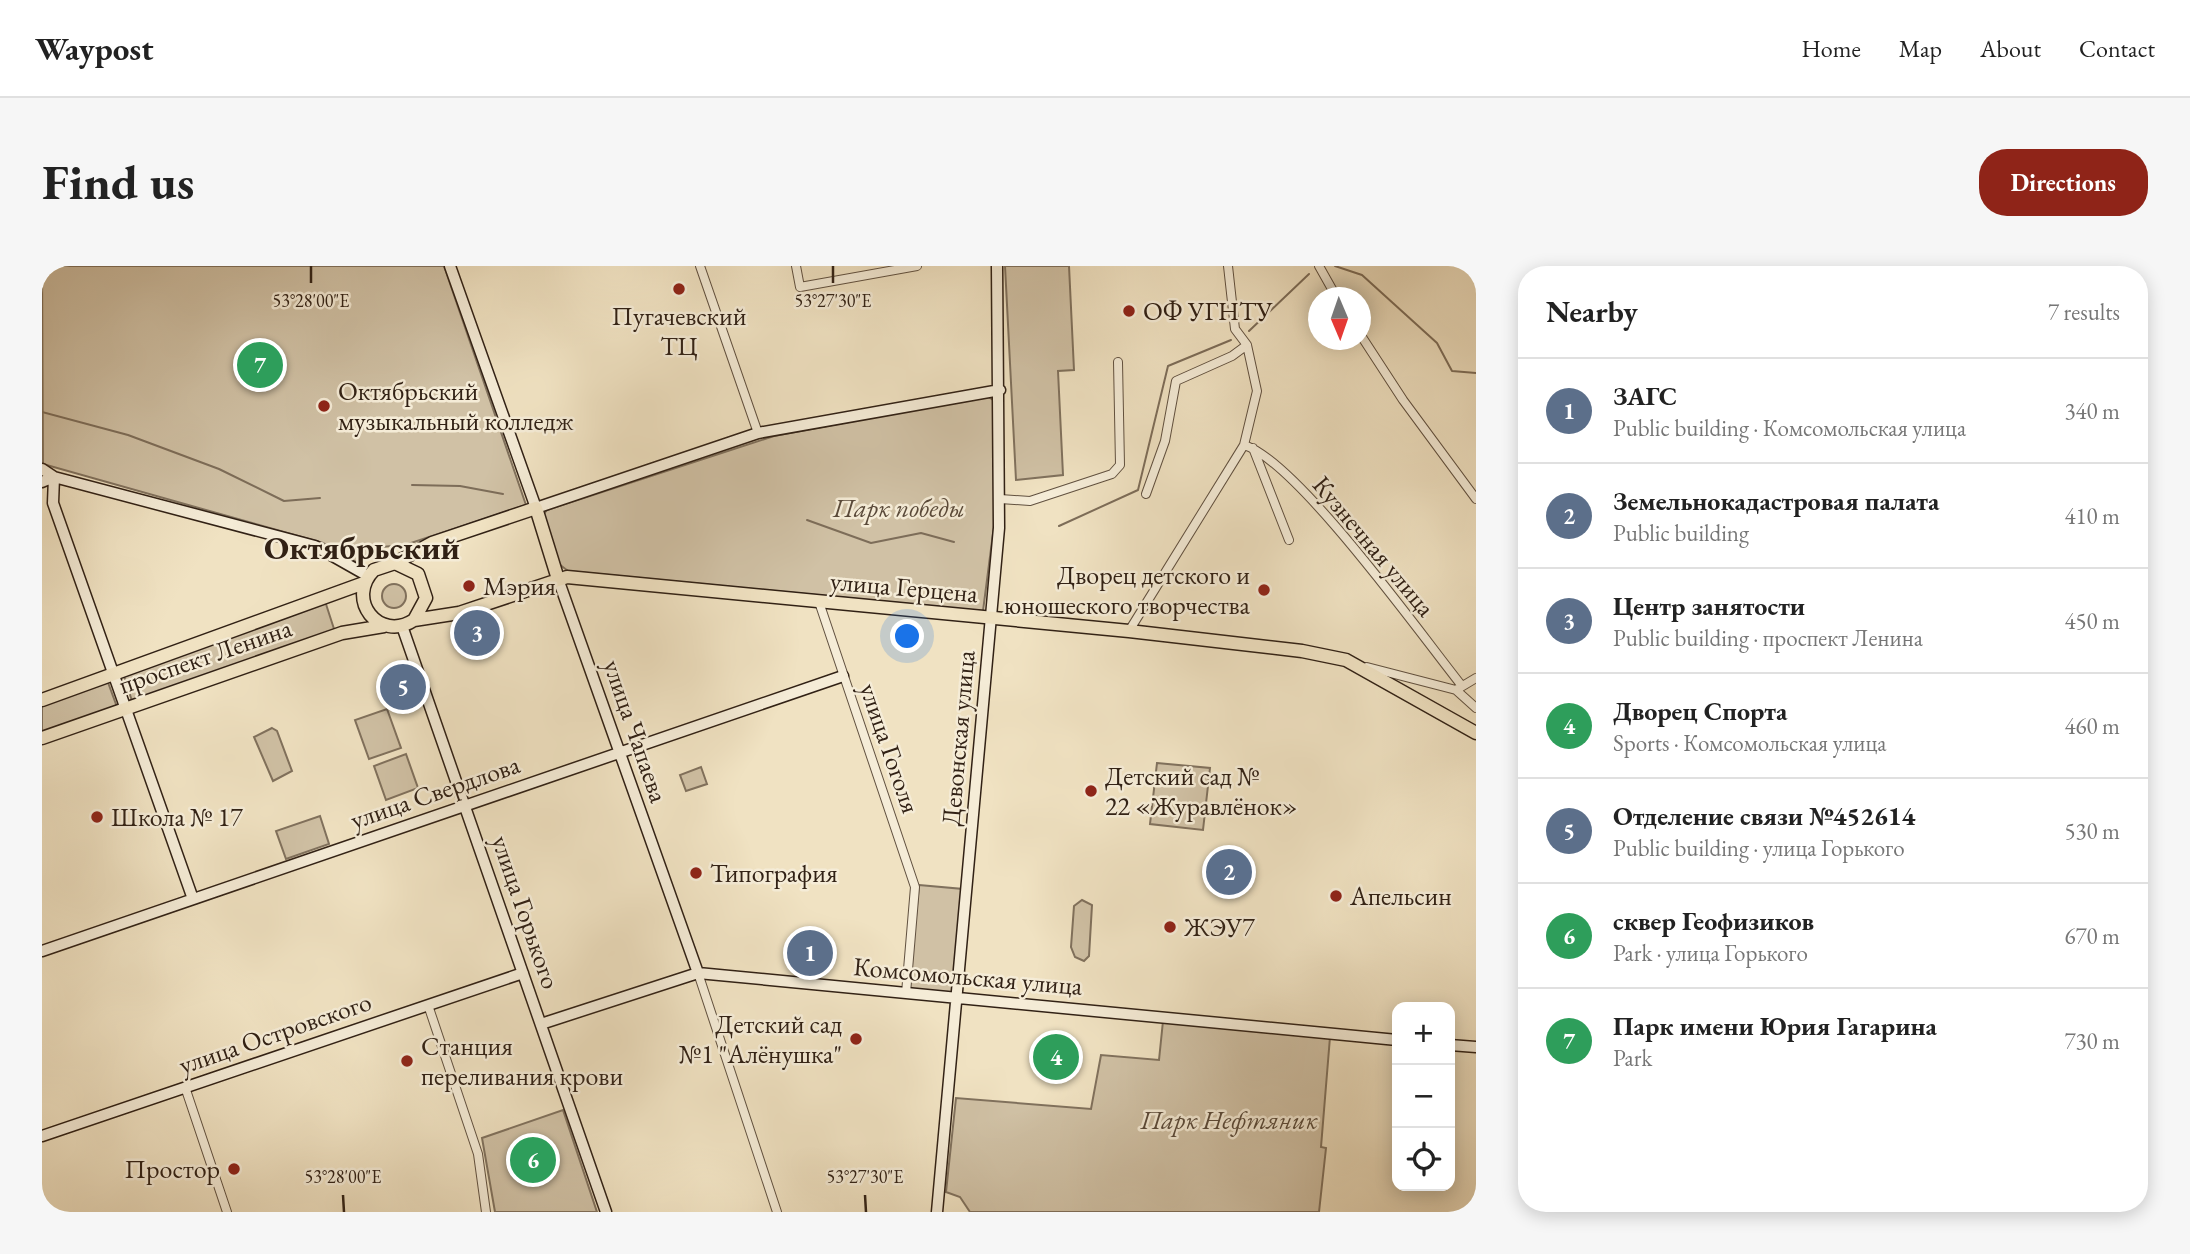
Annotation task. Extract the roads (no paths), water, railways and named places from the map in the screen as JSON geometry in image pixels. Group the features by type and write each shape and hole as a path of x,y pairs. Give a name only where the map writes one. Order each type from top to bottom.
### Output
{"main road":[{"path":"536,508 432,543 396,563 382,565 366,579 362,592 365,609 377,623 386,626 408,623 459,613 558,579"},
{"name":"улица Чапаева","path":"536,508 558,579"},
{"path":"396,563 412,568 426,589 424,606 408,623"},
{"name":"проспект Ленина","path":"42,700 113,676 366,579"},
{"name":"улица Герцена","path":"558,579 1129,631 1311,652 1360,665 1476,733"},
{"name":"проспект Ленина","path":"42,738 342,634 386,626"}],"street":[{"name":"улица Чапаева","path":"450,266 536,508"},
{"path":"700,266 758,433"},
{"path":"796,266 800,288 910,267"},
{"name":"Девонская улица","path":"937,1212 992,618 1000,499 997,266"},
{"path":"1129,631 1244,445 1257,391 1247,345 1235,329 1228,266"},
{"path":"1319,266 1331,287"},
{"path":"1146,494 1165,441 1175,381 1233,356 1247,345"},
{"path":"1370,350 1403,400 1476,499"},
{"path":"1000,499 1030,501 1112,474 1120,465 1118,362"},
{"path":"536,508 758,433 1000,390"},
{"name":"Кузнечная улица","path":"1244,445 1268,457 1319,508 1476,708"},
{"path":"1253,448 1289,540"},
{"path":"42,469 54,477 315,546 366,579"},
{"path":"42,482 54,477"},
{"path":"54,477 53,503 193,899"},
{"name":"улица Чапаева","path":"558,579 698,973 778,1212"},
{"name":"улица Гоголя","path":"819,602 915,887 906,993"},
{"name":"улица Горького","path":"408,623 465,806 606,1212"},
{"path":"1360,665 1459,688 1476,678"},
{"name":"улица Свердлова","path":"42,951 843,676"},
{"name":"улица Островского","path":"42,1136 523,973"},
{"name":"Комсомольская улица","path":"541,1024 698,973 1392,1040"},
{"path":"428,1005 478,1154 485,1212"},
{"path":"1455,1045 1476,1047"},
{"path":"185,1087 228,1212"}],"waterway":[{"path":"1335,266 1362,275 1437,343 1452,371 1476,373"},
{"path":"1249,331 1309,274"},
{"path":"1059,526 1138,490 1168,366 1231,340"},
{"path":"42,412 128,435 219,469 284,501 320,498"},
{"path":"412,485 460,486 503,494"},
{"path":"807,520 871,543 921,533 954,542"}],"place":[{"name":"Пугачевский ТЦ","path":"679,289"},
{"name":"ОФ УГНТУ","path":"1129,311"},
{"name":"Парк имени Юрия Гагарина","path":"260,365"},
{"name":"Октябрьский музыкальный колледж","path":"324,406"},
{"name":"Мэрия","path":"469,586"},
{"name":"Дворец детского и юношеского творчества","path":"1264,590"},
{"name":"Центр занятости","path":"477,633"},
{"name":"Отделение связи №452614","path":"403,687"},
{"name":"Детский сад № 22 «Журавлёнок»","path":"1091,791"},
{"name":"Школа № 17","path":"97,817"},
{"name":"Земельнокадастровая палата","path":"1229,872"},
{"name":"Типография","path":"696,873"},
{"name":"Апельсин","path":"1336,896"},
{"name":"ЖЭУ7","path":"1170,927"},
{"name":"ЗАГС","path":"810,953"},
{"name":"Детский сад №1 \"Алёнушка\"","path":"856,1039"},
{"name":"Дворец Спорта","path":"1056,1057"},
{"name":"Станция переливания крови","path":"407,1061"},
{"name":"cквер Геофизиков","path":"533,1160"},
{"name":"Простор","path":"234,1169"}],"district":[{"name":"Октябрьский","path":"362,547"}],"park label":[{"name":"Парк победы","path":"899,508"},
{"name":"Парк Нефтяник","path":"1229,1120"}]}
